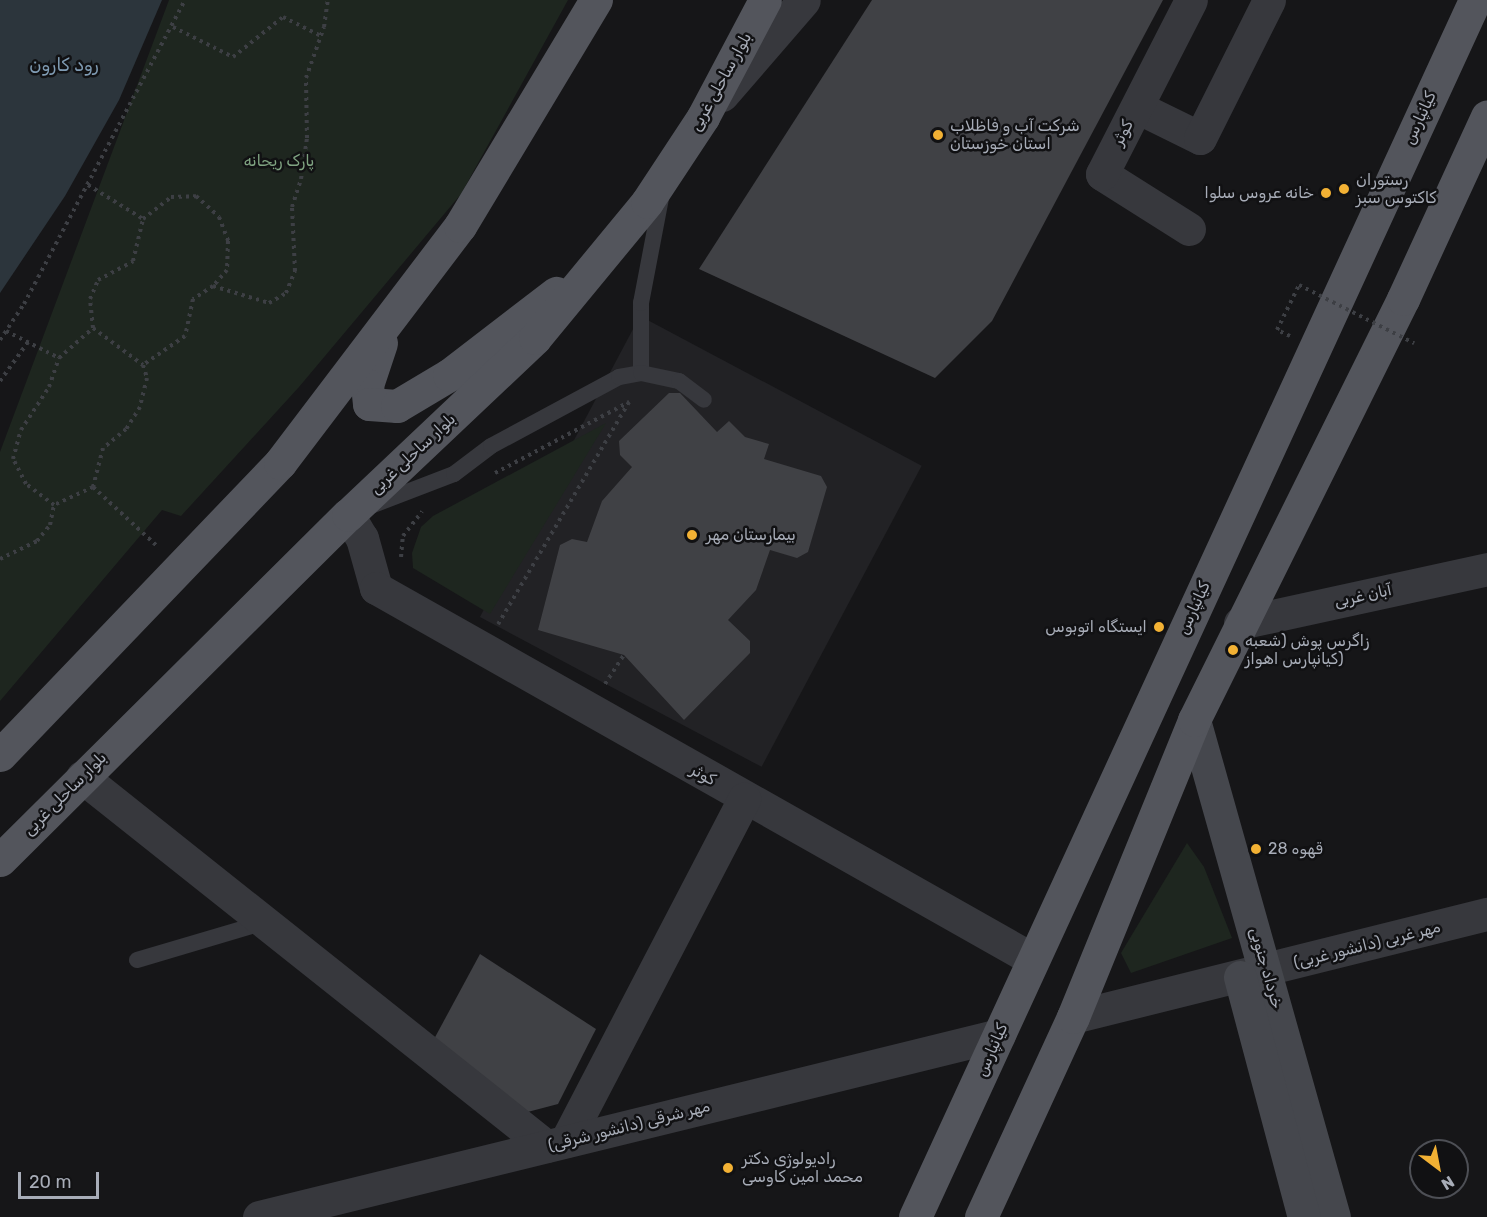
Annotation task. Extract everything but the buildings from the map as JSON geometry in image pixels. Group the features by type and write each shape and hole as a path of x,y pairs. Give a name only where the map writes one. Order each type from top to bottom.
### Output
{"main road":[{"path":"0,756 280,463 460,226 596,0"},
{"name":"بلوار ساحلی غربی","path":"0,860 348,515 535,338 601,259 666,174 703,117 765,0"},
{"name":"کیانپارس","path":"915,1217 1474,0"},
{"path":"981,1217 1073,1017 1194,720 1240,622 1403,299 1487,116"},
{"path":"388,321 367,385 369,404 397,406 448,375 601,259"}],"street":[{"path":"703,117 804,0"},
{"name":"کوثر","path":"1189,229 1102,174 1191,0"},
{"path":"1137,107 1200,138 1269,0"},
{"name":"کوثر","path":"348,515 362,538 376,588 744,799 1032,959"},
{"name":"آبان غربی","path":"1240,622 1487,569"},
{"name":"خرداد جنوبی","path":"1194,720 1253,973 1304,1217"},
{"path":"82,777 265,922 556,1143 744,799"},
{"name":"(دانشور غربی) مهر غربی","path":"1073,1017 1487,914"},
{"name":"خرداد جنوبی","path":"1253,973 1334,1217"},
{"name":"مهر شرقی (دانشور شرقی)","path":"259,1217 999,1035"}],"lane":[{"path":"640,373 641,303 666,174"},
{"path":"348,515 454,474 491,446 564,403 619,377 640,373 679,381 704,400"},
{"path":"137,960 265,922"}],"path":[{"path":"0,340 88,186 173,27 185,0"},
{"path":"213,286 269,303 286,293 295,271 292,207 301,179 307,138 306,78 321,36 328,0"},
{"path":"173,27 233,57 283,17 321,36"},
{"path":"88,186 143,219"},
{"path":"93,487 103,447 126,429 140,407 147,378 143,365 93,328 90,299 98,280 133,261 143,219 171,197 196,196 219,217 228,241 226,270 213,286 193,299 185,336 143,365"},
{"path":"1277,330 1299,285 1414,343"},
{"path":"54,505 26,484 13,459 21,430 45,394 59,358 93,328"},
{"path":"6,331 59,358"},
{"path":"0,381 28,342"},
{"path":"492,635 629,402 493,474"},
{"path":"93,487 179,567"},
{"path":"54,505 93,487"},
{"path":"0,560 37,541 50,525 54,505"},
{"path":"401,564 403,536 420,513 430,508"},
{"path":"594,686 606,684 624,655"}],"shaded area":[{"name":"بیمارستان مهر","path":"640,316 922,466 762,767 480,617"}],"green space":[{"name":"پارک ریحانه","path":"169,0 568,0 461,194 299,387 181,516 162,510 0,701 0,452"},
{"path":"606,423 490,614 413,568 412,553 421,527 433,516"},
{"path":"1187,843 1204,867 1232,938 1131,973 1121,953"}],"water":[{"name":"رود کارون","path":"0,0 162,0 119,100 65,196 0,293"}],"place":[{"name":"شرکت آب و فاظلاب استان خوزستان","path":"938,135"},
{"name":"رستوران کاکتوس سبز","path":"1344,189"},
{"name":"خانه عروس سلوا","path":"1326,193"},
{"name":"بیمارستان مهر","path":"692,535"},
{"name":"ایستگاه اتوبوس","path":"1159,627"},
{"name":"زاگرس پوش (شعبه کیانپارس اهواز)","path":"1233,650"},
{"name":"قهوه 28","path":"1256,849"},
{"name":"رادیولوژی دکتر محمد امین کاوسی","path":"728,1168"}]}
